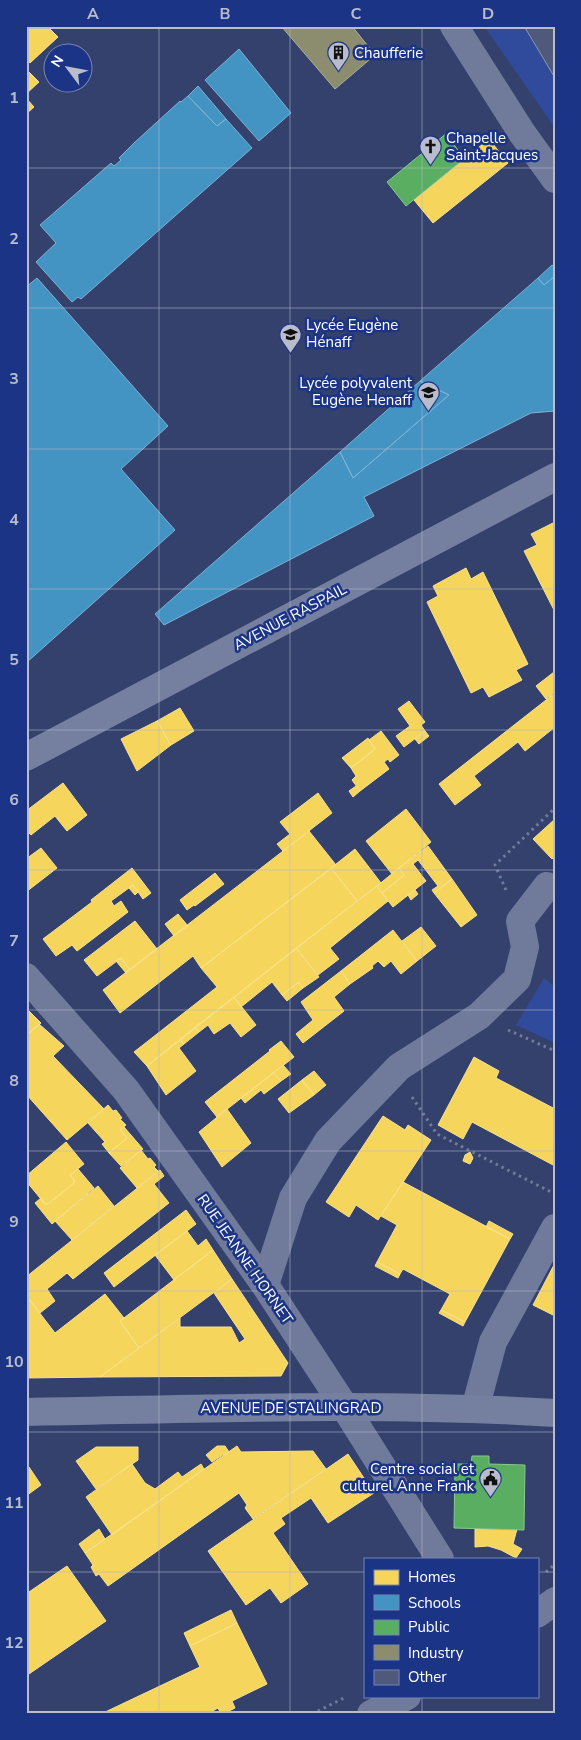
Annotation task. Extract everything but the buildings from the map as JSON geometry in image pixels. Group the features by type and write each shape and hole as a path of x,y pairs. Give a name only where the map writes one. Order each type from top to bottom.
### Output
{"main road":[{"name":"AVENUE RASPAIL","path":"26,757 555,477"},
{"name":"AVENUE DE STALINGRAD","path":"26,1412 344,1406 555,1413"}],"street":[{"path":"454,26 522,133 555,179"},
{"path":"265,1285 293,1198 328,1142 400,1067 479,1016 517,979 525,947 520,921 546,886"},
{"name":"RUE JEANNE HORNET","path":"26,977 126,1090 265,1285 439,1558"},
{"path":"475,1409 493,1342 555,1228"},
{"path":"538,1613 555,1601"},
{"path":"371,1714 403,1698"}],"path":[{"path":"520,921 495,865 555,808"},
{"path":"479,1016 555,1051"},
{"path":"395,1072 437,1134 555,1194"},
{"path":"312,1714 347,1697"}],"shaded area":[{"path":"484,26 555,26 555,128"},
{"path":"544,978 555,987 555,1043 516,1025"}],"place":[{"name":"Chaufferie","path":"338,72"},
{"name":"Chapelle Saint-Jacques","path":"430,166"},
{"name":"Lycée Eugène Hénaff","path":"290,353"},
{"name":"Lycée polyvalent Eugène Henaff","path":"428,411"},
{"name":"Centre social et culturel Anne Frank","path":"490,1497"}]}
